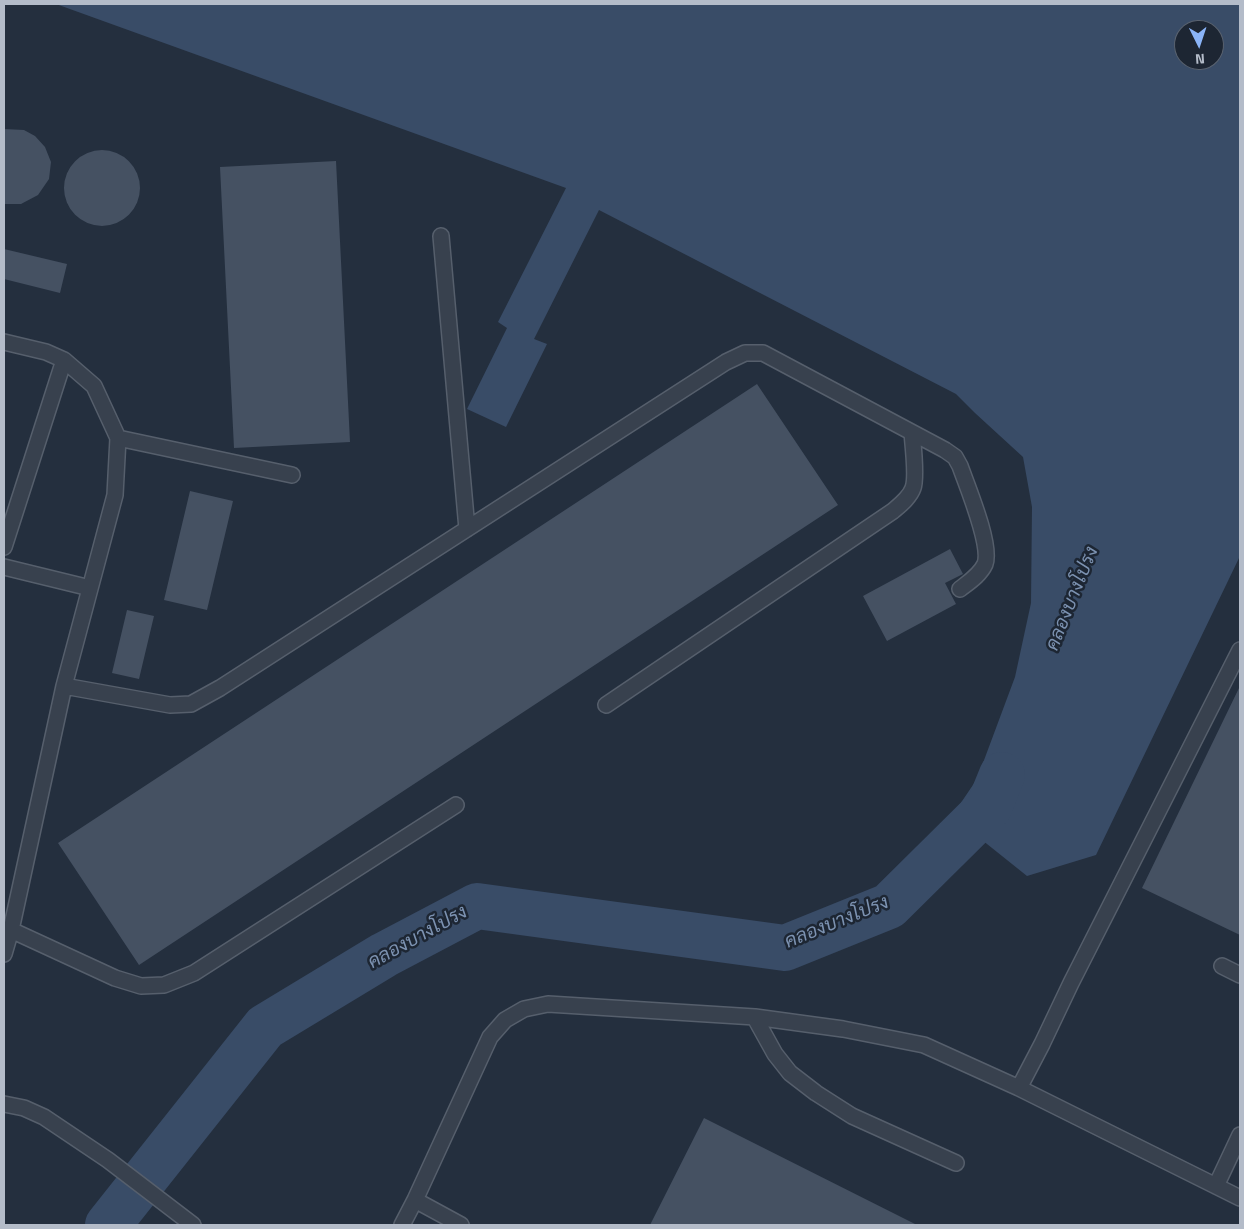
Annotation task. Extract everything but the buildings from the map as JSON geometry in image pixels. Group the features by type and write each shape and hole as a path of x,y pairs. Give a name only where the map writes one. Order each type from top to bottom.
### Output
{"lane":[{"path":"441,236 467,529"},
{"path":"4,342 46,352 64,360 94,386 118,438 115,495 64,686 11,930 4,954"},
{"path":"64,686 170,705 191,704 220,688 726,362 744,353 763,353 955,457 960,466 982,531 986,551 985,562 980,572 960,589"},
{"path":"4,547 64,360"},
{"path":"606,705 893,511 902,503 914,487 915,468 912,433"},
{"path":"118,438 292,475"},
{"path":"4,567 90,588"},
{"path":"1019,1088 1240,650"},
{"path":"11,930 116,978 141,986 164,985 194,973 456,805"},
{"path":"1222,966 1240,975"},
{"path":"402,1225 490,1037 505,1020 524,1008 548,1004 756,1018 843,1029 924,1044 1019,1088 1240,1198"},
{"path":"756,1018 774,1054 790,1072 816,1093 852,1116 956,1163"},
{"path":"4,1104 24,1108 44,1117 108,1160 193,1225"},
{"path":"1216,1186 1240,1135"},
{"path":"415,1200 461,1225"}],"water":[{"path":"56,4 1240,4 1240,556 1096,855 1027,876 952,816 977,779 1015,677 1031,603 1032,507 1023,457 956,394 599,210 534,339 547,344 506,427 467,409 507,328 498,322 566,188"}],"waterway":[{"name":"คลองบางโปรง","path":"108,1225 265,1027 384,955 477,906 785,948 889,906 989,807 1002,775"}]}
